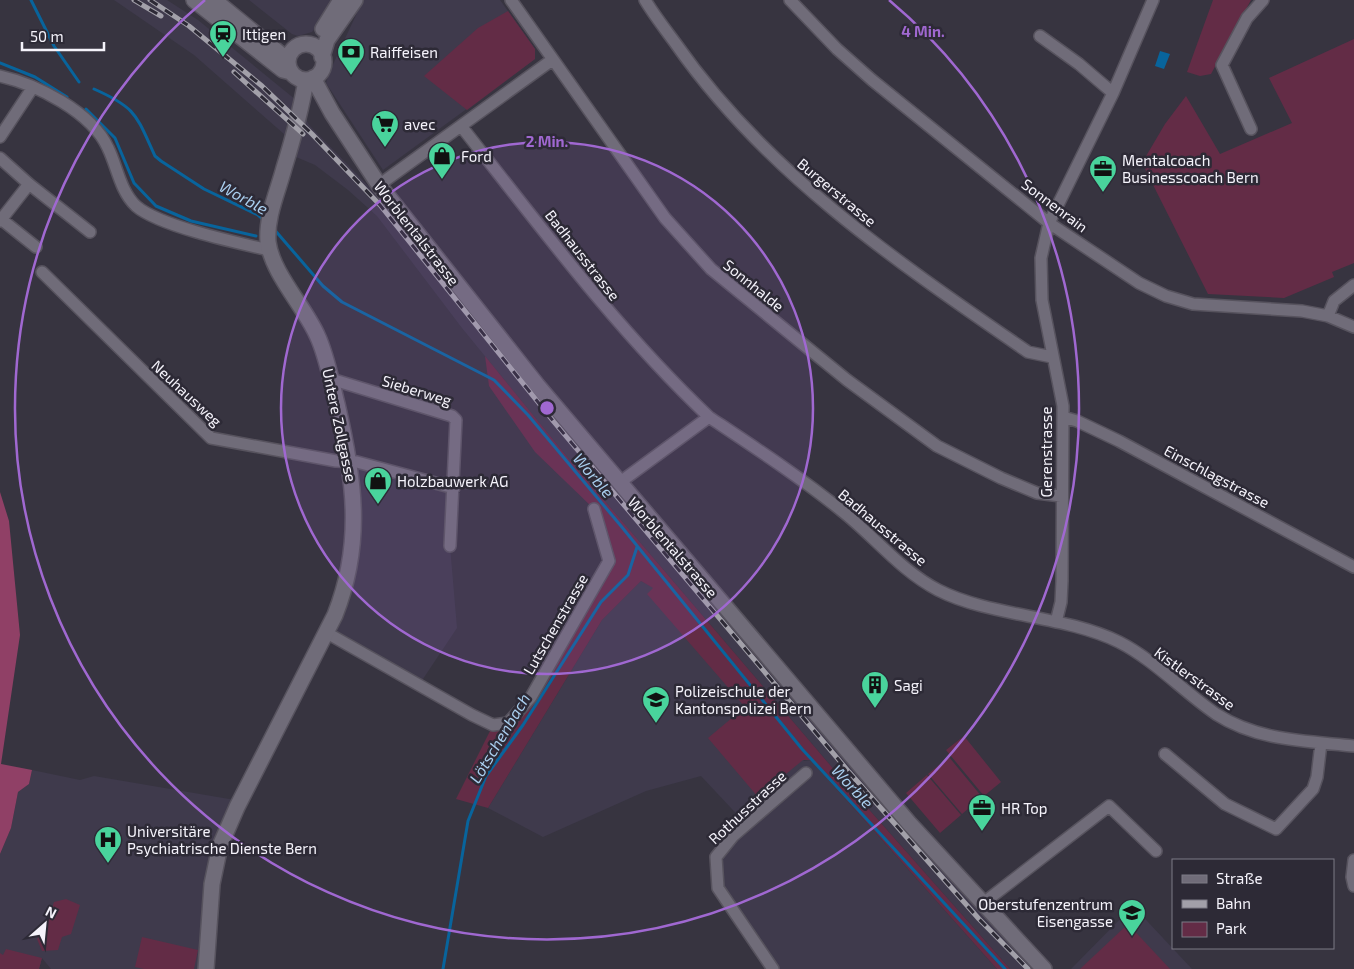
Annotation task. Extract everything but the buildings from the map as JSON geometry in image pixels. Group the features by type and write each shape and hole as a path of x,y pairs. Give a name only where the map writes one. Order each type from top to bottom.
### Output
{"main road":[{"path":"194,0 283,70 295,56 320,34 341,0"},
{"path":"214,0 295,56 318,50 322,57"},
{"path":"227,0 284,44 295,56 297,78 309,79"},
{"name":"Untere Zollgasse","path":"206,969 212,884 220,846 237,807 327,633 346,587 353,543 354,495 350,461 331,379 316,334 276,266 269,245 270,217 309,79 322,69 322,57 327,40 355,0"},
{"name":"Worblentalstrasse","path":"309,79 379,185 537,385 909,824 1044,969"}],"street":[{"name":"Sonnhalde","path":"511,0 665,218 711,269 848,380 937,446 1037,494 1062,496"},
{"name":"Burgerstrasse","path":"645,0 701,79 749,134 807,187 902,265 1028,352 1052,357"},
{"name":"Sonnenrain","path":"790,0 836,49 872,80 1049,223 1139,282 1180,301 1206,306 1302,311 1328,316 1354,327"},
{"name":"Gerenstrasse","path":"1056,622 1062,602 1063,406 1042,300 1041,258 1049,223 1113,93 1154,0"},
{"path":"1250,129 1222,65 1247,18 1263,0"},
{"path":"1040,36 1079,64 1113,93"},
{"path":"379,185 552,60"},
{"path":"0,76 33,87 81,115 101,135 125,190 139,208 185,228 269,245"},
{"path":"0,137 33,87"},
{"name":"Badhausstrasse","path":"461,126 612,317 664,374 710,417 842,511 913,573 937,589 963,600 1056,622"},
{"path":"0,158 29,184 90,232"},
{"path":"29,184 1,220 36,246"},
{"name":"Neuhausweg","path":"42,272 211,438 336,461 350,461"},
{"path":"1328,316 1334,301 1354,284"},
{"name":"Sieberweg","path":"331,379 452,416 456,420 450,546"},
{"path":"619,483 710,417"},
{"name":"Einschlagstrasse","path":"1063,417 1077,421 1119,441 1354,567"},
{"path":"350,461 454,488"},
{"name":"Lutschenstrasse","path":"327,633 472,715 493,724 508,723 531,697 609,561 594,509"},
{"name":"Kistlerstrasse","path":"1056,622 1106,636 1126,646 1208,708 1233,724 1273,738 1354,746"},
{"path":"1165,754 1226,804 1276,829 1313,789 1317,777 1321,743"},
{"name":"Rothusstrasse","path":"773,969 718,888 716,857 733,836 806,773"},
{"path":"982,904 1109,806 1156,851"},
{"path":"1354,860 1352,876 1354,886"}],"shaded area":[{"path":"114,0 167,0 198,20 296,100 309,125 383,201 532,391 959,890 1037,969 1010,969 842,779 568,458 462,328 377,216 348,190 315,165 289,154 292,141 194,55"},
{"path":"249,0 338,0 312,32 298,36 292,34"},
{"path":"363,0 500,0 535,49 535,59 383,170 326,83"},
{"path":"350,461 454,488 450,546 457,628 419,685 327,633 346,587"},
{"path":"0,492 9,521 20,635 1,764 32,770 29,784 18,792 11,828 0,854"},
{"path":"641,581 654,588 804,761 811,760 997,969 773,969 728,905 716,857 746,824 701,776 646,791 543,837 488,808 602,620"},
{"name":"Universitäre Psychiatrische Dienste Bern","path":"32,770 80,780 94,776 241,801 225,834 206,969 51,969 42,958 39,969 0,969 0,854 11,828 18,792 29,784"},
{"name":"Oberstufenzentrum Eisengasse","path":"1133,906 1192,969 1071,969"}],"green space":[{"path":"1213,0 1251,0 1211,74 1200,76 1187,72"},
{"path":"508,11 535,49 535,59 467,110 424,76 478,28"},
{"path":"1354,39 1354,263 1332,272 1334,277 1284,298 1208,294 1142,163 1165,124 1186,96 1220,154 1292,123 1269,78"},
{"path":"485,356 568,458 842,779 1010,969 997,969 811,760 803,760 758,797 708,738 745,707 647,594 653,588 641,581 602,620 488,808 456,799 493,725 508,723 531,697 609,561 594,509 535,452 489,386"},
{"path":"964,736 1001,782 984,796 946,750"},
{"path":"949,757 982,797 962,814 928,774"},
{"path":"927,775 961,815 940,833 906,793"},
{"path":"66,899 80,905 71,934 62,937 58,950 42,951 37,939 45,929 54,902"},
{"path":"1128,924 1170,969 1080,969"},
{"path":"142,937 198,950 194,969 144,969 135,967"},
{"path":"6,949 42,958 39,969 0,969 0,953 3,955"}],"water":[{"path":"1160,51 1170,54 1164,69 1155,66"}],"waterway":[{"name":"Worble","path":"31,0 54,46 79,82"},
{"path":"0,63 35,77 67,97"},
{"name":"Worble","path":"94,89 119,102 133,114 144,131 155,156 161,161 204,189 258,215 265,221"},
{"path":"86,109 115,138 134,183 156,206 191,221 256,236"},
{"name":"Worble","path":"273,228 323,286 342,302 494,380 528,415 621,526 802,749 1005,969"},
{"name":"Lötschenbach","path":"443,969 468,821 486,776 523,725 601,602 628,575 637,547"}],"railway":[{"path":"134,0 161,16"},
{"path":"150,0 189,26 262,86 312,134 380,205 554,422 849,772 979,919 1028,969"},
{"path":"234,72 303,134"}],"place":[{"name":"Ittigen","path":"223,58"},
{"name":"Raiffeisen","path":"351,76"},
{"name":"avec","path":"385,148"},
{"name":"Ford","path":"442,180"},
{"name":"Mentalcoach Businesscoach Bern","path":"1103,193"},
{"name":"Holzbauwerk AG","path":"378,505"},
{"name":"Sagi","path":"875,709"},
{"name":"Polizeischule der Kantonspolizei Bern","path":"656,724"},
{"name":"HR Top","path":"982,832"},
{"name":"Universitäre Psychiatrische Dienste Bern","path":"108,864"},
{"name":"Oberstufenzentrum Eisengasse","path":"1132,937"}]}
